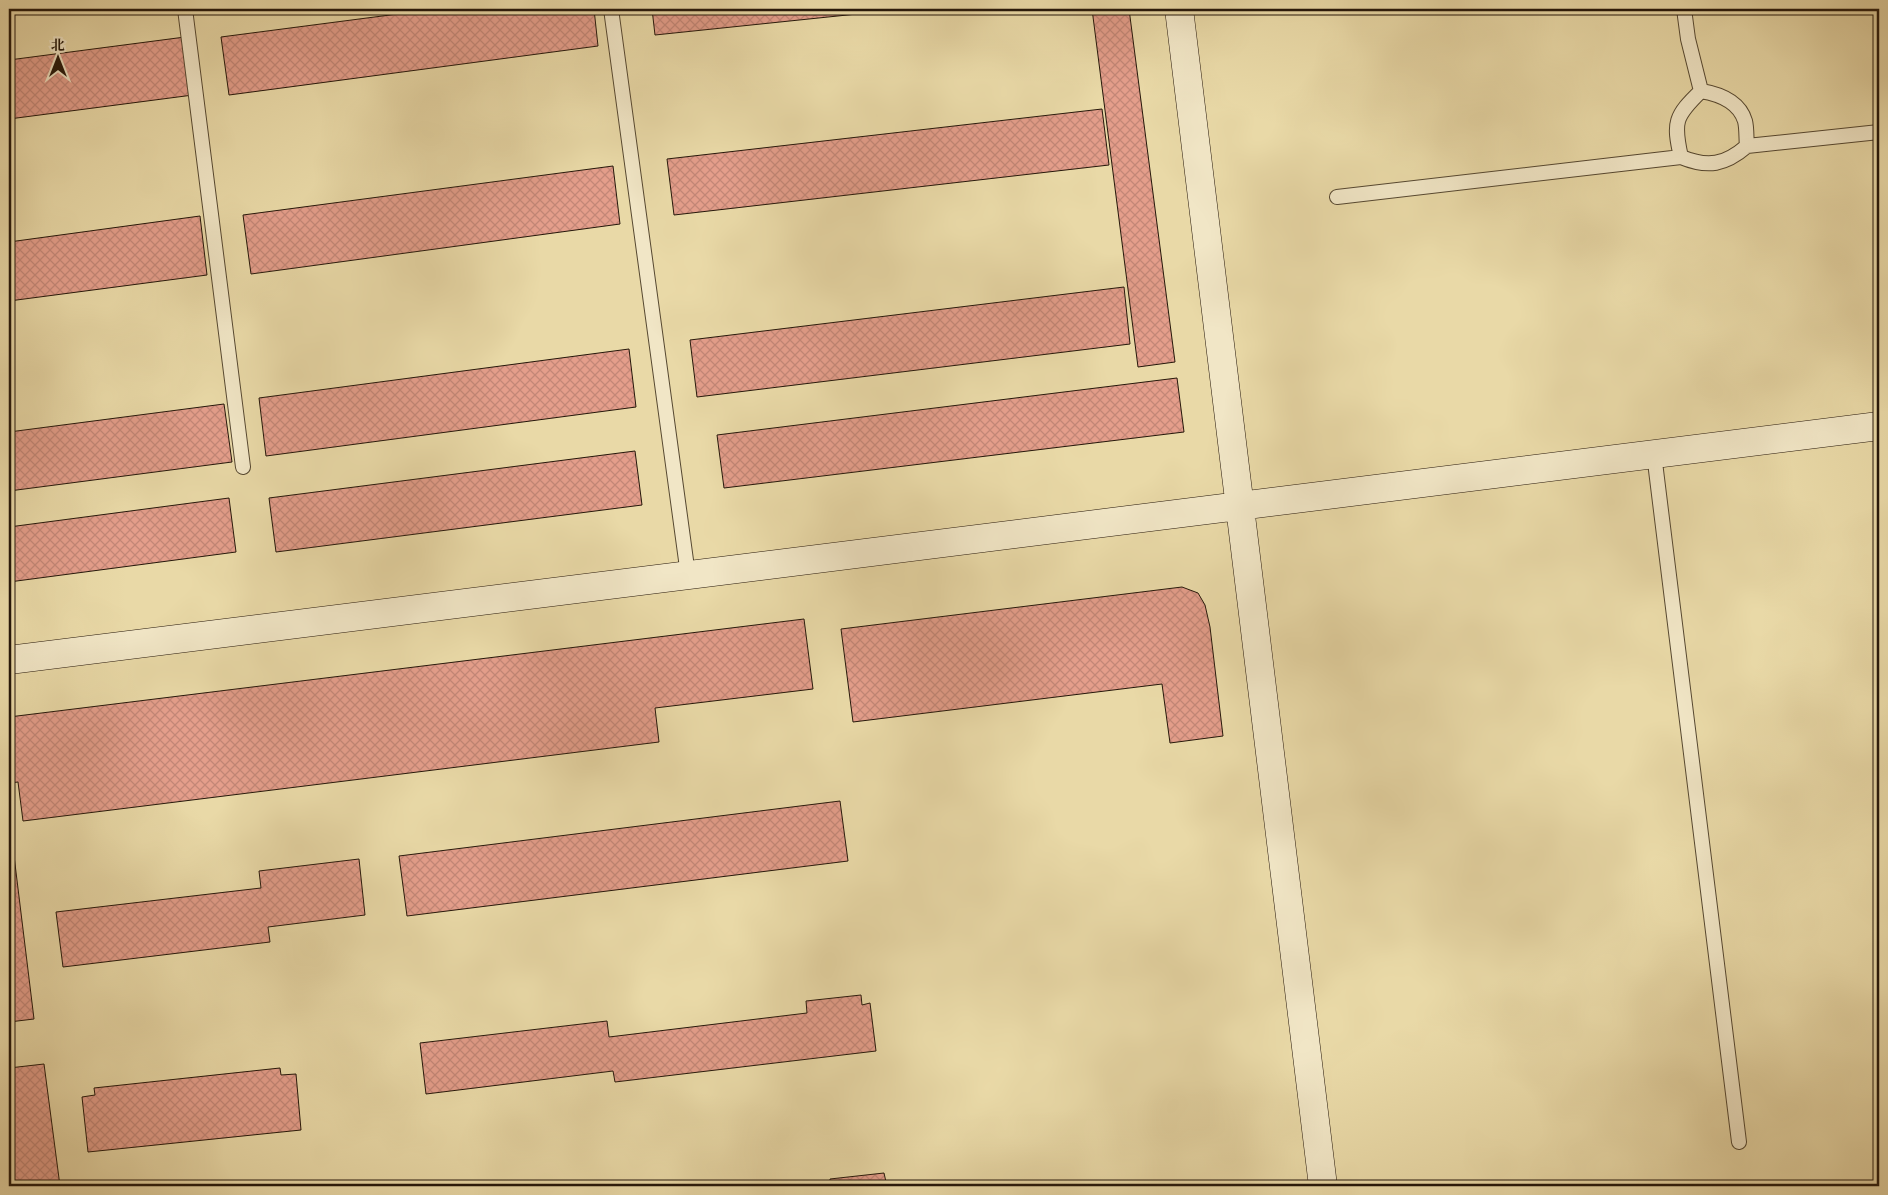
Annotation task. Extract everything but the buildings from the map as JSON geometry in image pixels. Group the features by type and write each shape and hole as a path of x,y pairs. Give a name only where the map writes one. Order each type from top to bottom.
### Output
{"street":[{"path":"1180,9 1323,1186"},
{"path":"9,660 1879,426"}],"lane":[{"path":"185,9 243,468"},
{"path":"611,9 688,575"},
{"path":"1684,9 1688,39 1701,91"},
{"path":"1701,91 1719,94 1734,103 1745,120 1747,146"},
{"path":"1682,157 1676,136 1677,121 1683,108 1701,91"},
{"path":"1336,197 1682,157 1697,163 1715,164 1735,156 1747,146 1879,132"},
{"path":"1654,454 1739,1142"}]}
